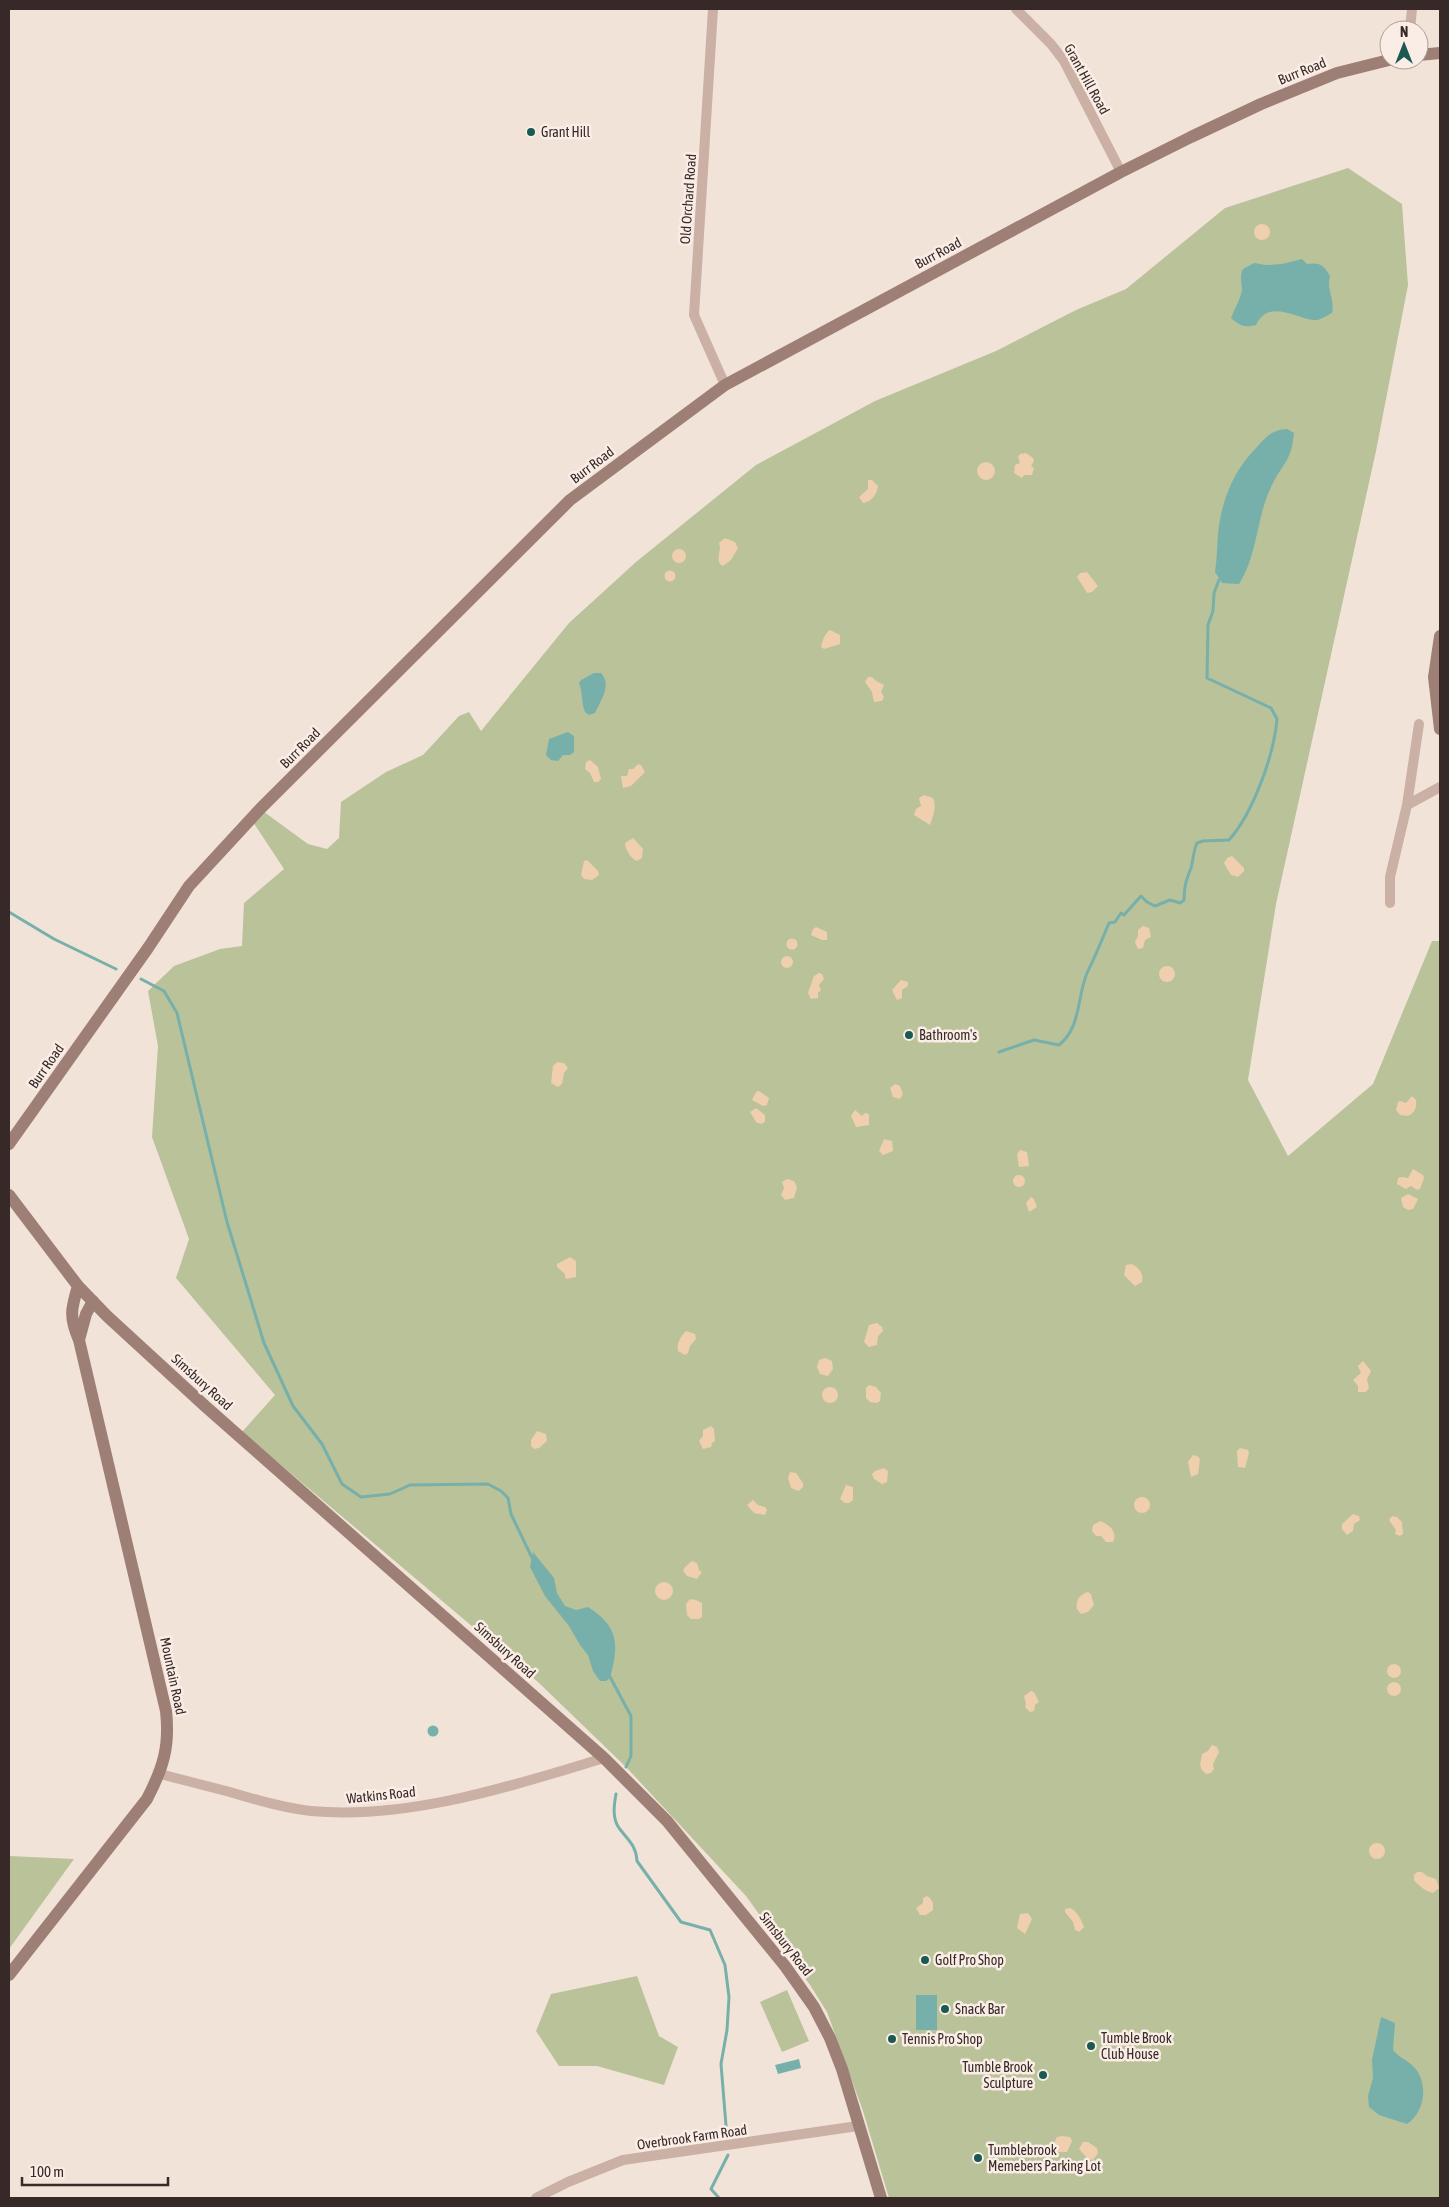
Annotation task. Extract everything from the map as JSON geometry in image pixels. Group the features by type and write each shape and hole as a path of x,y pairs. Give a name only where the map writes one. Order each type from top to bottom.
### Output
{"main road":[{"name":"Burr Road","path":"9,1144 148,948 189,886 222,849 570,500 725,384 1121,172 1261,104 1337,73 1379,62"},
{"path":"1440,636 1434,677 1436,708 1440,729"},
{"name":"Simsbury Road","path":"9,1195 78,1286 93,1301 205,1406 604,1758 667,1821 794,1977 814,2007 830,2038 842,2070 880,2198"},
{"name":"Mountain Road","path":"9,1976 135,1816 160,1774 168,1740 166,1711 79,1340 72,1323 73,1304 78,1286"},
{"name":"Mountain Road","path":"79,1340 86,1314 93,1301"}],"street":[{"name":"Old Orchard Road","path":"713,9 694,315 725,384"},
{"name":"Grant Hill Road","path":"1016,9 1051,44 1064,61 1121,172"},
{"path":"1390,903 1390,877 1407,805 1419,724"},
{"path":"1407,805 1440,787"},
{"name":"Watkins Road","path":"160,1774 301,1810 345,1813 372,1812 432,1803 549,1775 604,1758"},
{"name":"Overbrook Farm Road","path":"536,2198 568,2182 623,2160 858,2126"}],"green space":[{"path":"1348,168 1402,204 1408,285 1376,451 1276,904 1248,1080 1288,1156 1373,1084 1432,941 1440,941 1440,2198 889,2198 863,2111 827,2012 810,1985 746,1896 626,1767 538,1682 242,1432 275,1395 176,1278 189,1239 152,1137 158,1046 148,991 174,966 220,949 242,946 244,903 284,869 251,819 260,809 308,844 327,849 339,838 341,802 386,772 423,755 459,716 469,712 481,731 569,623 636,562 756,465 875,401 996,351 1076,310 1126,289 1225,208"},
{"path":"9,1856 74,1859 9,1949"},
{"path":"637,1976 659,2036 678,2047 664,2085 597,2066 559,2066 536,2031 551,1994"},
{"path":"787,1990 809,2041 782,2052 760,2002"}],"sand":[{"path":"1259,224 1265,224 1270,229 1268,238 1259,240 1254,235 1254,229"},
{"path":"1026,453 1033,458 1034,461 1031,466 1034,468 1032,475 1024,475 1022,478 1014,473 1015,465 1020,463 1018,457 1020,454"},
{"path":"986,462 992,465 995,471 992,477 986,480 980,477 977,471 980,465"},
{"path":"868,480 872,480 878,486 871,500 863,503 859,497 868,489"},
{"path":"725,538 735,542 738,548 731,560 723,566 719,561 719,543"},
{"path":"679,549 684,551 686,556 684,561 679,563 674,561 672,556 674,551"},
{"path":"670,570 676,576 670,582 664,576"},
{"path":"1087,572 1098,586 1092,592 1087,593 1077,577 1080,573"},
{"path":"830,630 840,635 840,644 824,649 821,647 822,642"},
{"path":"868,677 872,677 884,685 881,692 884,697 882,701 874,702 872,692 865,682"},
{"path":"590,760 598,767 601,779 598,782 594,782 590,773 585,769 586,762"},
{"path":"638,764 641,765 645,772 631,786 623,788 621,776 627,776 629,769 633,769"},
{"path":"924,795 933,798 935,805 930,825 914,815 916,809 921,806 919,798"},
{"path":"633,838 643,849 642,858 637,861 627,851 625,845 625,843"},
{"path":"1232,856 1244,868 1244,871 1238,877 1231,875 1224,863 1227,858"},
{"path":"587,860 598,871 599,875 592,880 584,879 581,875 584,861"},
{"path":"1143,926 1149,928 1151,937 1145,940 1143,948 1138,949 1135,942 1138,930"},
{"path":"816,927 827,932 827,940 811,935"},
{"path":"792,938 798,944 792,950 786,944"},
{"path":"785,956 789,956 793,962 789,968 785,968 781,964 781,960"},
{"path":"1167,966 1173,968 1175,974 1173,980 1167,982 1161,980 1159,974 1161,968"},
{"path":"819,973 822,974 824,979 819,985 821,991 818,992 818,998 811,999 808,993 814,976"},
{"path":"901,980 908,982 908,986 902,990 902,998 897,1000 892,990"},
{"path":"557,1062 564,1063 568,1068 564,1073 562,1084 558,1087 551,1083 553,1066"},
{"path":"895,1084 900,1086 903,1094 900,1099 893,1097 890,1088"},
{"path":"759,1091 769,1098 767,1105 763,1106 752,1100 756,1092"},
{"path":"1412,1096 1416,1100 1416,1108 1408,1116 1400,1115 1396,1110 1398,1102 1406,1103"},
{"path":"756,1108 765,1115 765,1122 761,1124 756,1122 750,1112"},
{"path":"855,1110 862,1116 865,1113 869,1114 869,1125 856,1127 851,1116"},
{"path":"884,1139 892,1141 893,1151 883,1155 879,1151"},
{"path":"1020,1150 1027,1152 1029,1166 1019,1167 1017,1154"},
{"path":"1413,1169 1423,1175 1424,1178 1420,1189 1417,1190 1411,1186 1406,1189 1397,1184 1398,1178 1408,1178"},
{"path":"1019,1175 1025,1181 1019,1187 1013,1181"},
{"path":"787,1179 794,1181 797,1187 794,1198 785,1200 781,1195 784,1188 782,1182"},
{"path":"1408,1194 1418,1199 1413,1209 1408,1210 1403,1207 1401,1198"},
{"path":"1031,1197 1034,1199 1037,1207 1029,1212 1026,1203"},
{"path":"570,1257 576,1261 576,1277 566,1279 564,1273 557,1267 557,1264"},
{"path":"1132,1264 1142,1273 1142,1282 1135,1286 1124,1275 1126,1265"},
{"path":"877,1323 882,1327 883,1331 878,1336 877,1345 869,1347 864,1342 869,1325"},
{"path":"686,1331 695,1334 696,1339 685,1355 678,1351 678,1346 679,1340"},
{"path":"825,1358 832,1361 833,1369 828,1376 820,1374 817,1367 819,1360"},
{"path":"1363,1361 1371,1371 1367,1379 1369,1388 1366,1392 1358,1392 1358,1386 1353,1380 1361,1373 1358,1366"},
{"path":"869,1385 876,1387 881,1393 880,1401 877,1403 870,1402 866,1398 866,1388"},
{"path":"827,1387 833,1387 838,1392 836,1401 827,1403 822,1398 822,1392"},
{"path":"711,1426 714,1429 715,1441 711,1447 703,1449 699,1441 703,1436 703,1430"},
{"path":"537,1431 546,1434 547,1441 539,1448 534,1449 531,1446 531,1440"},
{"path":"1240,1448 1248,1450 1249,1453 1245,1468 1238,1467 1237,1451"},
{"path":"1193,1455 1200,1459 1198,1474 1191,1477 1188,1462"},
{"path":"884,1468 888,1471 887,1482 882,1484 874,1479 872,1474"},
{"path":"790,1472 796,1473 803,1483 803,1487 799,1491 791,1488 788,1478"},
{"path":"846,1485 853,1487 853,1500 849,1503 845,1503 840,1499"},
{"path":"1139,1497 1145,1497 1150,1502 1148,1511 1139,1513 1134,1508 1134,1502"},
{"path":"753,1500 758,1505 765,1507 767,1510 765,1515 754,1513 747,1505"},
{"path":"1353,1514 1359,1516 1360,1520 1354,1524 1353,1531 1347,1535 1342,1529 1342,1524"},
{"path":"1392,1516 1397,1517 1402,1522 1403,1534 1400,1536 1395,1534 1396,1530 1389,1520"},
{"path":"1100,1521 1112,1529 1114,1535 1113,1542 1106,1542 1101,1536 1096,1536 1092,1531 1093,1525"},
{"path":"692,1561 697,1563 699,1570 702,1572 697,1579 687,1576 683,1571"},
{"path":"660,1582 668,1582 673,1587 671,1598 660,1600 655,1595 655,1587"},
{"path":"1088,1592 1091,1594 1094,1605 1088,1612 1081,1614 1077,1609 1077,1601 1083,1594"},
{"path":"690,1599 702,1603 702,1617 699,1619 691,1619 687,1615 686,1604"},
{"path":"1394,1664 1399,1666 1401,1671 1399,1676 1394,1678 1389,1676 1387,1671 1389,1666"},
{"path":"1391,1682 1397,1682 1401,1689 1397,1696 1391,1696 1387,1692 1387,1686"},
{"path":"1031,1691 1034,1692 1039,1702 1035,1705 1034,1711 1030,1712 1025,1707 1024,1696"},
{"path":"1212,1745 1217,1747 1219,1752 1213,1764 1214,1769 1211,1773 1206,1774 1200,1765 1202,1754 1208,1751"},
{"path":"1374,1843 1380,1843 1385,1848 1383,1857 1374,1859 1369,1854 1369,1848"},
{"path":"1417,1872 1422,1872 1436,1879 1439,1888 1433,1893 1422,1888 1414,1880 1414,1875"},
{"path":"927,1896 933,1903 933,1910 926,1915 920,1915 916,1908 923,1903 923,1898"},
{"path":"1070,1908 1075,1911 1084,1927 1079,1932 1075,1930 1073,1922 1065,1912 1065,1909"},
{"path":"1028,1913 1032,1919 1025,1934 1017,1928 1020,1914"},
{"path":"1057,2137 1070,2137 1072,2141 1067,2152 1057,2152 1052,2148"},
{"path":"1083,2142 1088,2142 1097,2148 1098,2153 1093,2160 1088,2159 1079,2149"}],"water":[{"path":"1302,259 1307,264 1315,263 1321,265 1330,276 1332,313 1316,320 1274,311 1261,317 1256,325 1249,326 1240,325 1231,318 1241,294 1243,269 1254,263 1266,265 1282,264"},
{"path":"1287,429 1294,433 1291,451 1267,497 1254,548 1245,573 1239,584 1222,583 1215,572 1218,534 1225,499 1235,477 1248,457 1269,435"},
{"path":"594,673 601,673 606,682 606,688 595,713 589,715 585,712 579,683"},
{"path":"568,732 574,736 574,752 570,755 563,755 558,761 551,760 546,755 549,739"},
{"path":"533,1552 554,1578 557,1593 565,1606 576,1610 588,1607 598,1614 611,1629 614,1637 615,1655 610,1678 606,1681 600,1681 593,1671 588,1655 569,1626 545,1596 530,1567"},
{"path":"433,1725 439,1731 433,1737 427,1731"},
{"path":"916,1995 937,1995 937,2030 916,2030"},
{"path":"1381,2017 1395,2023 1393,2050 1417,2071 1423,2087 1423,2096 1418,2112 1407,2124 1379,2115 1369,2107 1368,2096 1373,2078 1372,2060"},
{"path":"799,2059 801,2068 778,2074 775,2065"}],"waterway":[{"path":"999,1052 1034,1040 1059,1045 1066,1038 1075,1021 1087,973 1109,923 1115,922 1121,913 1124,915 1141,896 1155,906 1170,900 1180,903 1184,900 1184,891 1197,843 1229,840 1238,829 1254,799 1272,749 1277,719 1271,708 1207,678 1208,625 1213,611 1214,593 1219,580"},
{"path":"9,912 54,939 116,969"},
{"path":"141,979 164,991 177,1013 227,1222 264,1343 293,1406 322,1444 342,1484 361,1497 390,1494 410,1485 488,1484 501,1491 508,1498 511,1514 533,1560"},
{"path":"609,1675 631,1716 631,1756 626,1767"},
{"path":"616,1794 615,1820 633,1847 637,1861 681,1922 710,1930 725,1965 729,1997 727,2030 721,2064 727,2138"},
{"path":"719,2198 711,2189 728,2155"}],"place":[{"name":"Grant Hill","path":"531,132"},
{"name":"Bathroom's","path":"909,1035"},
{"name":"Golf Pro Shop","path":"925,1960"},
{"name":"Snack Bar","path":"945,2009"},
{"name":"Tennis Pro Shop","path":"892,2039"},
{"name":"Tumble Brook Club House","path":"1091,2046"},
{"name":"Tumble Brook Sculpture","path":"1043,2075"},
{"name":"Tumblebrook Memebers Parking Lot","path":"978,2158"}]}
